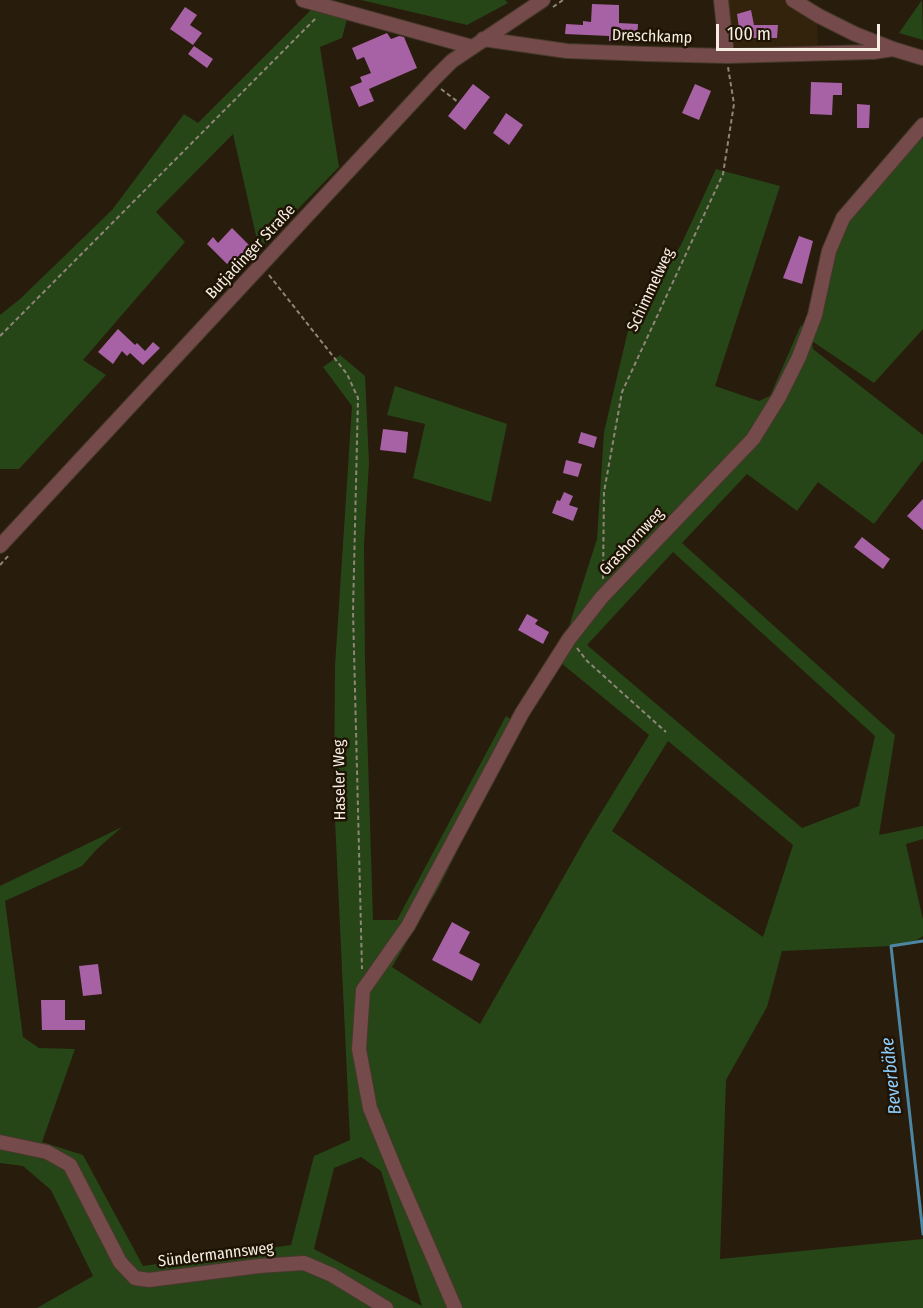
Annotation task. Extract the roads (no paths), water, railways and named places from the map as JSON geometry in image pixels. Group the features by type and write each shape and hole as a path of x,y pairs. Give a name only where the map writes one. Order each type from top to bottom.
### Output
{"street":[{"name":"Dreschkamp","path":"303,0 478,43 567,51 727,56 873,52 892,49"},
{"path":"721,0 727,56"},
{"path":"793,0 855,34 892,49 923,58"},
{"name":"Butjadinger Straße","path":"0,546 452,61 478,43 544,6"},
{"name":"Grashornweg","path":"455,1308 370,1108 359,1049 363,990 408,926 522,713 569,639 602,597 753,439 779,397 799,357 815,315 829,251 843,218 923,124"},
{"name":"Sündermannsweg","path":"0,1142 47,1152 70,1165 120,1262 135,1278 149,1280 259,1266 304,1263 332,1275 386,1308"}],"waterway":[{"name":"Beverbäke","path":"923,941 891,946 923,1234"}]}
